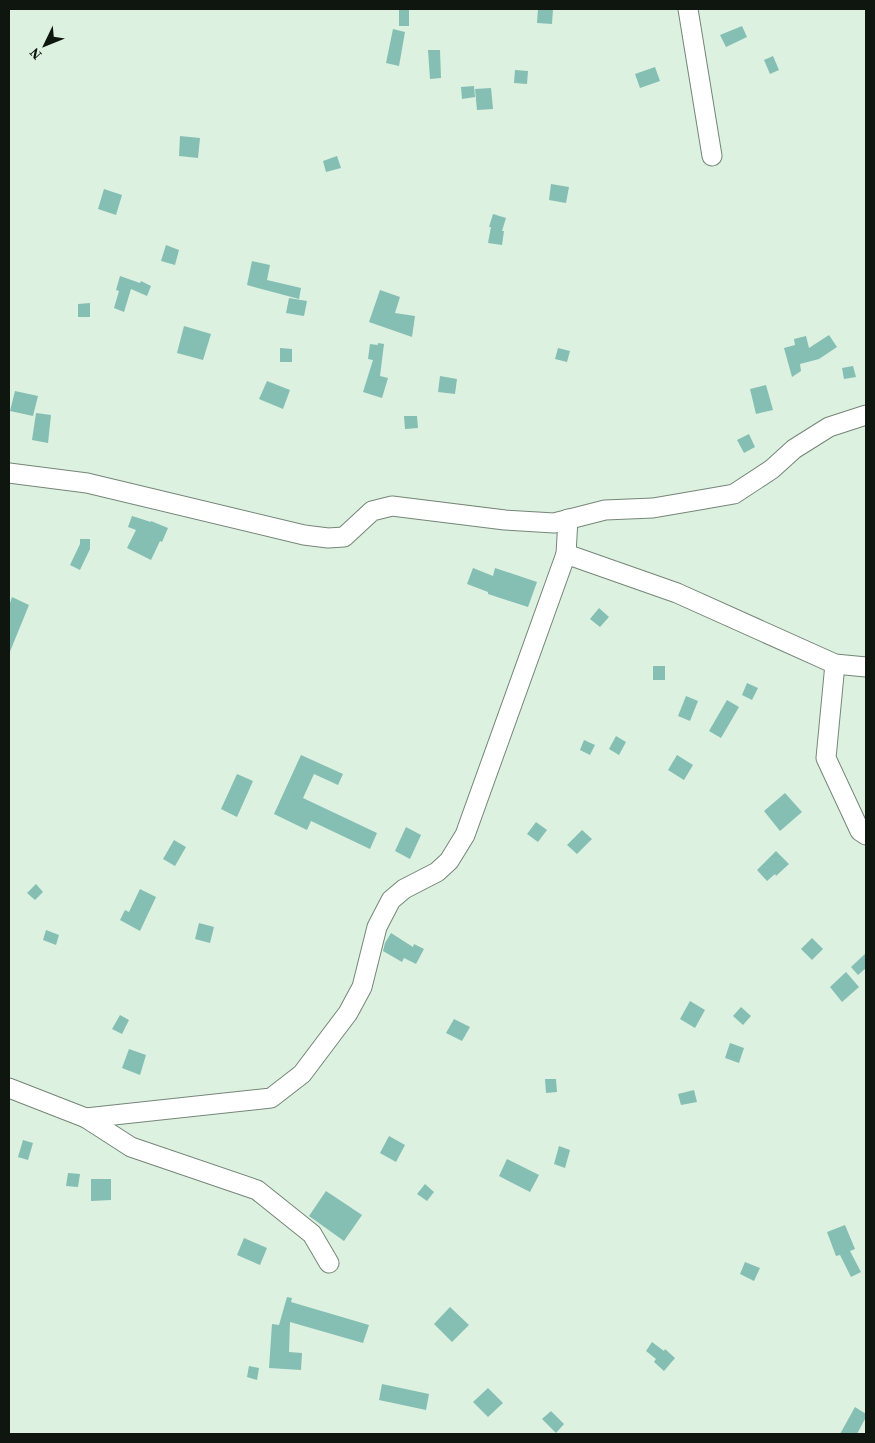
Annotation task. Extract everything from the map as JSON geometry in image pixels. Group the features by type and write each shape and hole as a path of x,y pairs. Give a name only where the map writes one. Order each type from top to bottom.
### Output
{"street":[{"path":"688,9 712,156"},
{"path":"9,473 88,483 304,535 328,538 344,537 372,511 392,506 505,520 554,523 604,510 653,508 734,494 772,469 794,449 829,427 866,415"},
{"path":"86,1118 271,1098 302,1074 348,1013 362,987 377,927 392,900 404,889 437,872 449,861 465,835 566,554 568,519"},
{"path":"566,554 677,593 835,664 866,667"},
{"path":"835,664 826,758 860,831 866,835"},
{"path":"9,1088 86,1118 131,1147 257,1190 312,1234 329,1262"}],"building":[{"path":"399,9 409,9 409,26 399,26"},
{"path":"538,9 553,9 552,24 537,23"},
{"path":"742,26 747,37 726,47 720,35"},
{"path":"393,29 405,32 399,66 386,63"},
{"path":"428,50 440,50 441,78 430,79"},
{"path":"773,56 779,70 770,74 764,60"},
{"path":"655,67 660,81 640,88 635,74"},
{"path":"515,70 528,71 527,84 514,83"},
{"path":"474,86 475,97 462,99 461,87"},
{"path":"491,88 493,109 477,110 475,89"},
{"path":"180,136 200,138 198,158 179,156"},
{"path":"337,156 341,168 326,172 323,161"},
{"path":"551,184 569,187 566,203 549,200"},
{"path":"104,189 122,195 116,215 98,209"},
{"path":"493,214 506,218 502,231 504,231 502,245 488,243 491,227 489,227"},
{"path":"166,245 179,250 175,265 161,261"},
{"path":"252,261 270,265 267,280 301,288 299,299 247,285"},
{"path":"120,276 140,283 141,281 151,286 147,296 131,289 124,312 114,308 119,291 116,290"},
{"path":"380,290 400,297 395,313 415,316 412,337 369,322"},
{"path":"289,298 307,301 304,316 286,313"},
{"path":"90,303 90,317 78,317 78,304"},
{"path":"184,326 211,334 203,360 177,353"},
{"path":"829,335 837,347 819,359 800,364 801,371 792,377 784,348 795,345 794,339 806,336 809,348"},
{"path":"378,343 384,344 380,376 388,378 382,398 363,392 373,360 368,359 370,344 378,345"},
{"path":"280,348 292,349 292,362 280,362"},
{"path":"558,348 570,351 567,362 555,359"},
{"path":"853,366 856,377 844,379 842,368"},
{"path":"440,376 457,379 455,394 438,392"},
{"path":"267,381 290,390 283,409 259,399"},
{"path":"766,385 773,410 756,414 750,389"},
{"path":"15,391 38,396 33,416 10,411"},
{"path":"36,413 51,415 48,443 32,440"},
{"path":"404,416 417,416 418,428 405,429"},
{"path":"749,434 755,447 744,453 737,440"},
{"path":"132,516 168,528 151,560 127,548 136,530 128,527"},
{"path":"80,539 90,539 90,549 80,570 70,565 80,544"},
{"path":"473,568 493,576 495,568 537,582 528,607 488,594 488,592 467,584"},
{"path":"12,597 29,605 9,654 9,606"},
{"path":"599,608 609,617 600,627 590,619"},
{"path":"653,666 665,666 665,680 653,680"},
{"path":"747,683 758,688 752,700 742,695"},
{"path":"686,696 698,701 690,721 678,716"},
{"path":"727,700 739,707 721,738 709,731"},
{"path":"616,736 626,742 619,755 609,749"},
{"path":"584,740 595,745 590,755 580,750"},
{"path":"301,755 343,774 338,785 314,774 303,798 377,833 370,849 311,821 307,830 274,814"},
{"path":"677,755 693,765 684,780 668,770"},
{"path":"237,774 253,781 237,817 221,809"},
{"path":"785,793 802,812 780,831 764,811"},
{"path":"536,822 547,830 538,842 527,834"},
{"path":"406,827 421,835 410,859 395,851"},
{"path":"582,830 592,839 577,854 567,845"},
{"path":"174,840 186,847 175,866 163,859"},
{"path":"776,851 789,864 776,876 775,874 767,881 757,870"},
{"path":"36,884 43,892 35,900 27,893"},
{"path":"140,889 156,897 140,931 120,920 125,910 129,912"},
{"path":"199,923 214,927 210,943 195,939"},
{"path":"46,930 59,935 56,945 43,940"},
{"path":"391,933 413,947 414,944 424,949 416,964 404,958 402,962 383,951"},
{"path":"812,938 823,949 812,960 801,949"},
{"path":"866,953 866,968 858,975 851,967"},
{"path":"846,972 859,987 842,1002 830,987"},
{"path":"690,1001 705,1010 695,1028 680,1019"},
{"path":"741,1007 751,1016 743,1025 733,1016"},
{"path":"120,1015 129,1020 122,1034 112,1029"},
{"path":"454,1019 470,1027 462,1041 446,1033"},
{"path":"730,1043 744,1048 739,1063 725,1058"},
{"path":"129,1049 146,1055 140,1075 122,1068"},
{"path":"545,1079 556,1079 557,1092 546,1093"},
{"path":"694,1090 697,1102 681,1105 678,1094"},
{"path":"389,1136 405,1145 396,1162 380,1153"},
{"path":"23,1140 33,1143 28,1160 18,1157"},
{"path":"559,1146 570,1150 565,1168 554,1164"},
{"path":"507,1159 539,1175 530,1192 499,1176"},
{"path":"68,1173 80,1174 78,1187 66,1186"},
{"path":"91,1179 111,1179 111,1200 91,1201"},
{"path":"425,1184 434,1192 427,1201 417,1194"},
{"path":"326,1191 362,1215 344,1241 309,1216"},
{"path":"845,1225 855,1249 850,1251 861,1272 851,1277 840,1255 836,1256 827,1232"},
{"path":"244,1238 267,1248 260,1265 237,1255"},
{"path":"745,1262 760,1268 754,1281 740,1274"},
{"path":"287,1297 292,1298 291,1302 369,1325 363,1343 290,1322 289,1352 302,1353 301,1370 269,1368 272,1324 279,1325"},
{"path":"450,1307 469,1325 452,1342 434,1324"},
{"path":"652,1342 664,1351 665,1349 675,1358 664,1371 654,1362 656,1359 646,1351"},
{"path":"249,1366 259,1368 257,1380 247,1377"},
{"path":"382,1384 429,1394 426,1410 379,1400"},
{"path":"488,1388 503,1403 488,1417 473,1402"},
{"path":"855,1407 866,1414 857,1434 840,1434"},
{"path":"551,1411 564,1424 556,1433 542,1419"}]}
